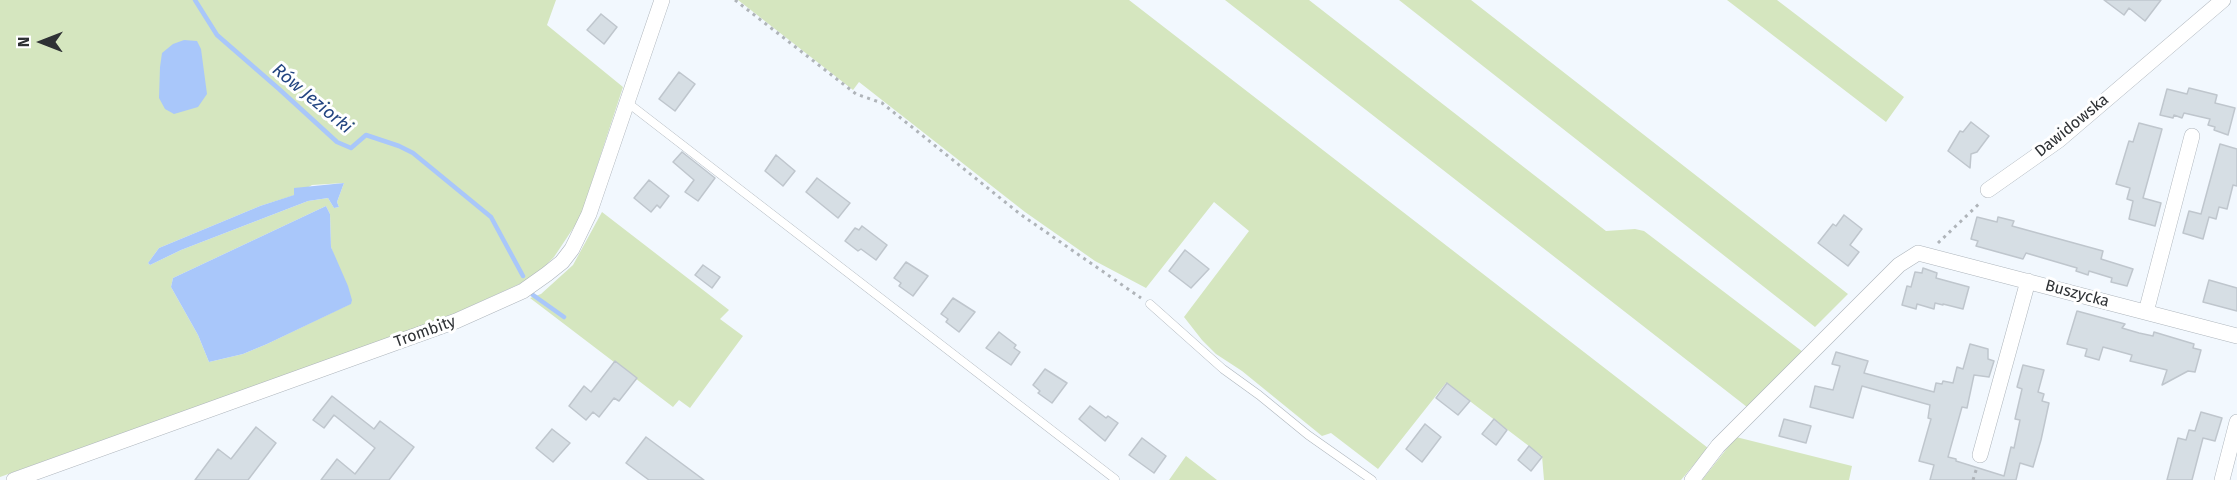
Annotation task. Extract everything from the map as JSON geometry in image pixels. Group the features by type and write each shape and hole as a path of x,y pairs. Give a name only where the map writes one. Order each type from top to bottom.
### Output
{"street":[{"name":"Trombity","path":"14,480 456,321 523,291 562,262 572,249 589,214 662,0"},
{"name":"Dawidowska","path":"1988,190 2059,140 2223,0"},
{"path":"2146,312 2192,136"},
{"path":"1692,480 1718,446 1884,279 1899,265 1921,253"},
{"name":"Buszycka","path":"1921,253 2237,336"},
{"path":"1980,455 2028,281"},
{"path":"2222,480 2237,422"}],"lane":[{"path":"628,103 1115,479"},
{"path":"1150,304 1223,369 1308,435 1372,480"}],"path":[{"path":"735,0 856,94 882,102 1020,214 1150,304"},
{"path":"1921,253 1938,244 1983,201 1988,190"}],"green space":[{"path":"0,0 556,0 547,25 623,87 580,218 554,257 526,281 447,317 0,477","holes":["344,183 337,202 339,207 334,208 328,198 308,201 181,250 150,265 148,263 159,248 260,206 295,195 312,185","326,206 330,214 331,247 350,304 243,354 209,362 198,335 171,287 173,278"]},
{"path":"738,0 1129,0 1708,448 1681,480 1544,480 1542,456 1446,383 1378,469 1331,433 1322,436 1242,371 1216,354 1184,317 1249,231 1214,202 1146,288 1095,261 1025,212 859,82 853,90"},
{"path":"1225,0 1309,0 1606,231 1635,229 1644,231 1803,352 1747,407"},
{"path":"1399,0 1471,0 1848,294 1815,327"},
{"path":"1727,0 1777,0 1904,97 1886,122"},
{"path":"602,212 729,310 720,319 743,336 690,408 679,400 673,407 530,298 541,294 573,265"},
{"path":"1736,437 1852,466 1849,480 1702,480"},
{"path":"1186,456 1217,480 1169,480"}],"water":[{"path":"184,40 197,41 201,49 207,94 198,107 174,114 165,109 159,98 160,67 162,53 173,44"},
{"path":"344,183 337,202 339,207 334,208 328,198 308,201 181,250 150,265 148,263 159,248 260,206 294,195 294,188"},
{"path":"326,206 330,214 331,247 348,286 351,304 243,354 209,362 198,335 171,287 173,278"}],"building":[{"path":"2104,0 2161,0 2145,21 2129,8 2124,15"},
{"path":"601,14 617,27 604,44 587,30"},
{"path":"679,72 695,84 675,111 659,99"},
{"path":"2189,88 2217,95 2215,103 2235,108 2228,135 2208,125 2210,119 2184,113 2182,118 2174,115 2173,118 2160,115 2167,89 2187,94"},
{"path":"1971,122 1989,136 1977,152 1971,154 1970,168 1948,151 1960,131 1963,132"},
{"path":"2139,123 2162,129 2143,198 2161,203 2155,226 2129,219 2133,201 2127,199 2130,188 2116,184 2129,141 2133,142"},
{"path":"2220,144 2237,149 2237,186 2233,185 2227,209 2219,207 2216,219 2209,217 2203,239 2183,233 2189,211 2201,214"},
{"path":"682,152 715,178 698,201 685,192 694,180 673,162"},
{"path":"776,155 795,171 783,186 765,171"},
{"path":"817,178 850,203 838,218 806,192"},
{"path":"649,180 669,196 660,208 657,205 651,212 634,198"},
{"path":"1844,215 1862,229 1850,245 1859,252 1848,266 1818,243 1833,224 1836,226"},
{"path":"1977,217 1997,222 1998,217 2014,221 2012,226 2103,251 2101,259 2133,269 2127,286 2111,282 2112,278 2089,271 2088,275 2076,271 2077,268 2026,253 2023,259 1976,246 1978,241 1971,239"},
{"path":"862,226 887,245 876,260 845,241 855,228 859,230"},
{"path":"1185,250 1209,269 1191,288 1169,271"},
{"path":"906,262 928,276 913,296 899,286 901,283 894,278"},
{"path":"703,265 720,277 712,288 695,275"},
{"path":"1923,268 1937,273 1936,278 1969,287 1963,309 1935,303 1934,309 1917,304 1916,309 1902,305 1907,286 1911,287 1915,272 1922,273"},
{"path":"2209,280 2237,288 2237,311 2203,302"},
{"path":"953,298 975,312 959,332 946,322 948,319 941,314"},
{"path":"2077,311 2125,324 2122,328 2139,333 2153,336 2154,332 2194,344 2193,348 2201,350 2195,372 2188,371 2162,385 2167,370 2130,361 2132,355 2103,347 2099,360 2085,356 2087,349 2067,344"},
{"path":"999,332 1016,345 1014,348 1020,352 1011,365 986,348"},
{"path":"1970,344 1988,349 1988,359 1994,361 1989,377 1974,375 1967,408 1962,407 1948,457 1956,461 2004,476 2011,447 2014,448 2020,420 2015,419 2022,389 2017,387 2023,365 2044,370 2038,392 2044,394 2042,401 2049,403 2041,440 2033,467 2020,463 2016,480 1930,480 1934,465 1919,461 1931,419 1928,418 1930,405 1862,386 1853,418 1810,407 1815,386 1833,390 1840,366 1832,364 1836,352 1868,361 1864,373 1934,392 1936,383 1942,384 1943,381 1953,383 1957,367 1963,369"},
{"path":"615,361 637,378 619,401 614,398 599,417 593,412 586,420 569,406 584,386 591,392"},
{"path":"1045,369 1067,383 1052,403 1038,393 1040,391 1033,385"},
{"path":"1447,383 1470,401 1458,415 1436,398"},
{"path":"332,396 374,429 380,421 414,447 389,480 321,480 337,459 355,474 375,448 334,415 324,428 313,420"},
{"path":"1090,406 1106,418 1108,416 1118,423 1105,441 1079,419"},
{"path":"2201,412 2222,418 2215,441 2203,438 2192,480 2167,480 2178,438 2186,440 2189,430 2195,431"},
{"path":"1494,419 1507,430 1496,445 1482,434"},
{"path":"1784,419 1811,426 1806,443 1779,436"},
{"path":"1425,424 1441,437 1422,462 1406,449"},
{"path":"256,427 276,443 248,480 195,480 218,449 231,459"},
{"path":"552,429 570,443 553,462 536,448"},
{"path":"646,437 704,480 649,480 626,463"},
{"path":"1142,438 1166,456 1154,473 1129,455"},
{"path":"1529,446 1542,457 1531,471 1518,460"}],"waterway":[{"name":"Rów Jeziorki","path":"195,0 217,35 337,142 351,148 366,135 399,146 413,153 491,217 523,276"},
{"name":"Rów Jeziorki","path":"533,295 564,317"}]}
